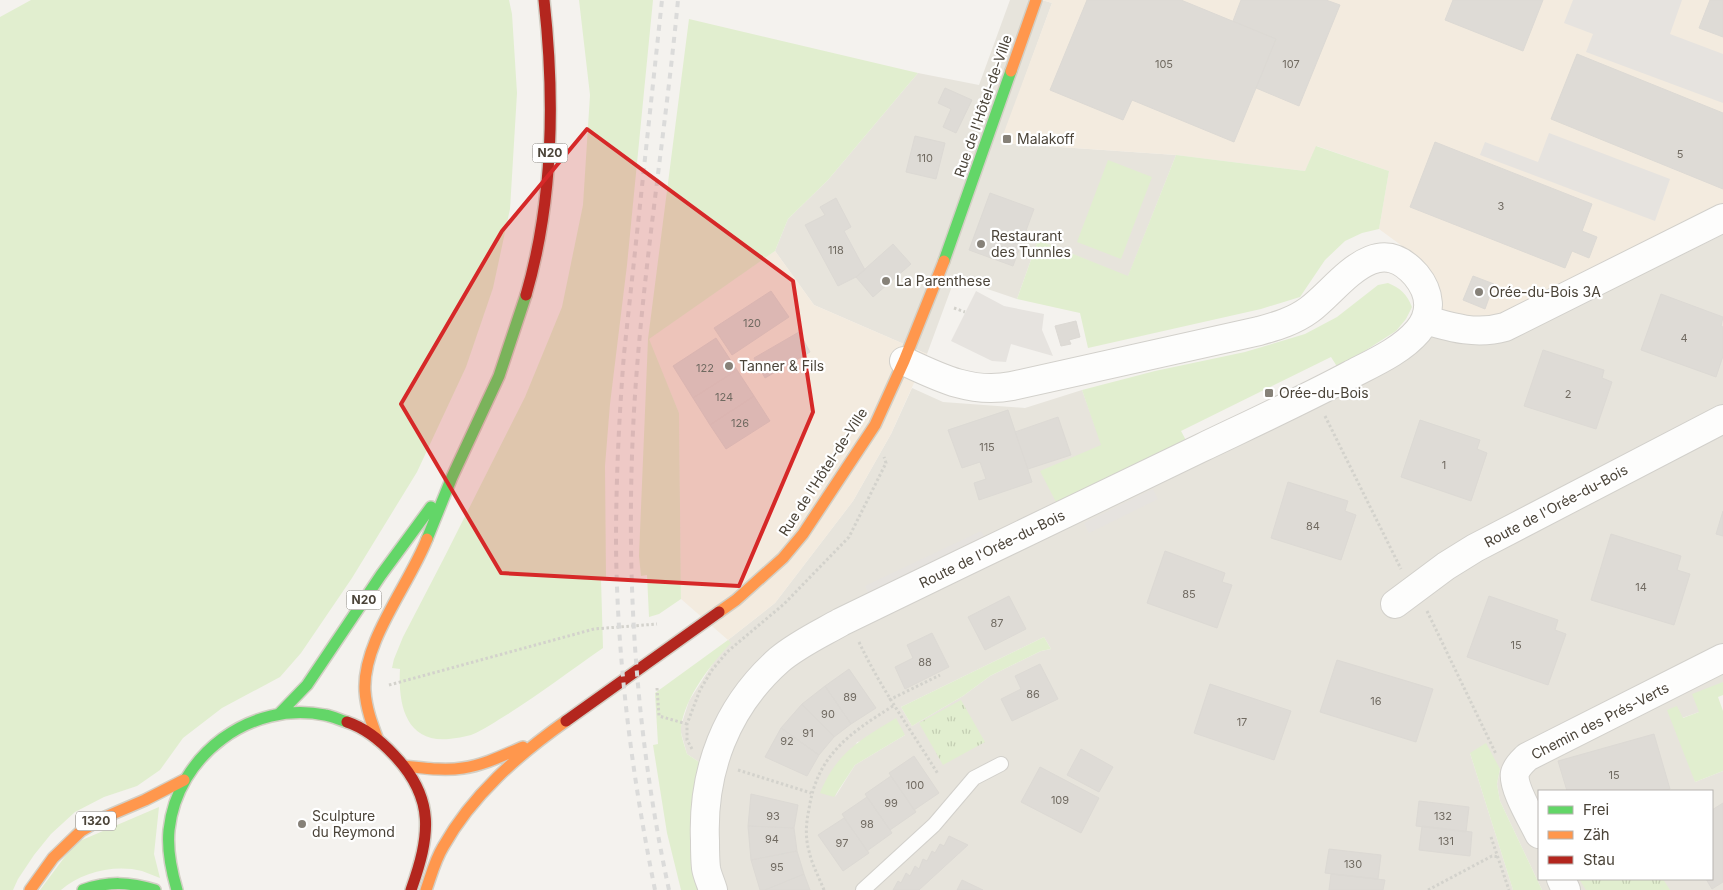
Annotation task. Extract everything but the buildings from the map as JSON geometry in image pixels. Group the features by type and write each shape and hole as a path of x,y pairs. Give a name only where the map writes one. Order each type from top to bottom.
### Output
{"main road":[{"name":"N20","path":"378,740 368,712 365,683 368,661 374,644 405,588 428,540 448,485 481,417 501,370 524,304 535,261 548,181 551,135 552,82 544,0"},
{"name":"Rue de l'Hôtel-de-Ville","path":"426,890 442,848 469,806 536,742 718,614 751,588 783,558 803,534 875,425 904,361 944,262 1036,0"},
{"name":"N20","path":"280,713 307,685 413,529 448,485"},
{"name":"N20","path":"177,890 170,869 169,829 172,809 184,780 200,756 224,735 251,722 280,713 321,714 350,723 378,740 404,766 421,794 426,824 425,845 411,890"},
{"name":"Rue de l'Hôtel-de-Ville","path":"404,766 465,768 536,742"},
{"name":"1320","path":"30,890 51,859 78,832 102,818 133,806 184,780"},
{"path":"84,890 104,883 123,882 156,890"}],"street":[{"path":"904,361 943,380 966,386 988,388 1012,386 1284,324 1308,311 1358,265 1383,258 1401,263 1415,274 1422,283 1428,299 1426,320 1458,329 1493,330 1505,327 1723,218"},
{"name":"Route de l'Orée-du-Bois","path":"713,890 706,868 704,826 706,797 721,765 728,727 741,703 758,682 780,660 807,640 841,622 1315,394 1387,355 1408,341 1426,320"},
{"name":"Route de l'Orée-du-Bois","path":"1404,587 1723,419"},
{"name":"Chemin des Prés-Verts","path":"1538,832 1515,784 1514,774 1518,765 1527,758 1723,658"}],"lane":[{"path":"863,890 934,825 974,778 1001,764"}],"path":[{"path":"948,305 965,312"},
{"path":"1326,418 1404,587 1495,752"},
{"path":"811,793 721,765 698,755 691,748 687,740 687,724 700,690 727,652 784,604 849,537 886,463 884,455"},
{"path":"389,685 594,629 657,624"},
{"path":"859,644 889,700 938,774"},
{"path":"889,700 940,675"},
{"path":"657,688 659,716 687,724"},
{"path":"824,890 810,856 807,842 806,826 811,793 819,773 844,740 893,706"},
{"path":"1491,837 1509,890"},
{"path":"1428,890 1492,856 1499,858"}],"highlighted area":[{"path":"587,129 793,281 813,412 739,586 501,573 401,404 502,231"}],"shaded area":[{"path":"1010,0 1042,0 1052,3 1001,143 1176,155 1128,277 1038,240 1017,299 955,278 927,354 814,305 775,251 788,219 828,180 918,73 979,85"},
{"path":"1042,0 1723,0 1723,207 1502,322 1432,312 1417,257 1379,229 1389,171 1317,146 1305,171 1176,155 1000,143 1052,3"},
{"path":"1573,0 1682,0 1670,34 1723,54 1723,103 1586,52 1593,34 1564,23"},
{"path":"1549,133 1670,179 1655,221 1480,155 1485,142 1538,162"},
{"path":"1723,207 1723,682 1699,712 1682,718 1695,782 1723,771 1723,890 1542,890 1500,801 1497,784 1500,769 1470,753 1513,890 700,890 693,860 690,828 692,795 699,762 687,754 680,729 689,701 715,660 730,643 728,640 775,603 853,501 891,434 912,388 943,402 1025,408 1082,390 1102,445 1057,504 1404,357 1432,312","holes":["1044,637 1051,649 1041,651 990,676 963,696 912,726 901,707","905,735 855,765 835,797 857,742"]},
{"path":"775,251 814,305 927,354 891,434 853,501 775,603 728,640 681,599 679,413 648,339"},
{"path":"976,291 1004,306 1044,314 1042,330 1053,356 1011,344 1006,362 992,361 951,341"},
{"path":"1153,489 1158,499 1089,533 1084,523"},
{"path":"981,531 985,538 869,594 865,586"}],"green space":[{"path":"31,0 509,0 512,14 517,93 510,209 493,288 466,367 417,472 352,578 301,653 280,677 222,708 183,738 160,770 137,786 104,797 75,812 51,834 34,855 13,890 0,890 0,17"},
{"path":"579,0 653,0 605,466 606,578 601,579 603,648 481,731 449,739 434,739 422,735 407,718 401,695 400,669 392,668 403,637 525,397 562,307 583,205 590,95"},
{"path":"689,19 918,73 828,180 788,219 775,251 649,339 679,413 681,599 659,614 649,617 647,575 641,576 639,556 648,339"},
{"path":"1316,146 1389,171 1379,229 1362,233 1345,241 1325,260 1300,297 1261,309 1088,348 1080,313 1017,299 1038,240 1128,276 1176,155 1305,171"},
{"path":"1108,160 1152,177 1121,259 1077,242"},
{"path":"1388,283 1403,292 1412,307 1406,319 1396,331 1338,368 1331,357 1181,431 1189,446 1057,504 1040,471 1101,445 1082,390 1155,371 1245,352 1305,334 1337,317 1378,285"},
{"path":"1044,637 1051,649 1041,651 990,676 963,696 912,726 901,707"},
{"path":"728,640 731,643 707,671 693,693 683,716 681,730 687,754 699,762 693,796 691,826 693,856 700,890 681,890 667,833 653,745 658,744 655,693"},
{"path":"1723,682 1723,695 1718,697 1723,711 1723,771 1695,782 1667,710 1677,706 1683,718 1699,712 1692,694"},
{"path":"961,700 985,742 943,765 919,723"},
{"path":"896,718 905,735 855,765 834,797 820,793 834,767 851,748"},
{"path":"1486,743 1500,769 1497,784 1500,801 1542,890 1513,890 1470,753"},
{"path":"159,807 154,854 160,878 132,869 110,869 78,878 61,890 40,890 75,843"},
{"path":"1580,880 1664,880 1670,890 1586,890"}],"railway":[{"path":"655,890 639,804 627,718 619,631 616,520 624,354 662,0"},
{"path":"669,890 657,831 641,712 635,652 631,532 634,411 642,308 678,0"}],"traffic: fast":[{"path":"944,261 1011,71"},
{"path":"427,539 452,477 499,376 526,295"},
{"path":"280,713 307,685 381,575 431,507"},
{"path":"177,890 170,860 169,830 175,803 186,778 202,757 222,739 245,725 271,716 297,713 328,716 347,722"},
{"path":"83,890 110,884 137,885 155,890"}],"traffic: slow":[{"path":"1011,71 1036,0"},
{"path":"719,612 736,600 783,558 803,534 875,425 904,361 944,261"},
{"path":"378,740 367,704 365,691 366,672 371,653 388,614 427,539"},
{"path":"426,890 440,852 455,828 482,793 514,762 566,721"},
{"path":"404,766 441,769 471,767 523,747"},
{"path":"30,890 53,858 81,831 103,818 145,800 184,780"}],"traffic: jam":[{"path":"526,295 542,222 550,149 550,74 544,0"},
{"path":"566,721 719,612"},
{"path":"347,722 366,731 384,745 408,771 417,787 423,803 425,835 411,890"}],"place":[{"name":"Malakoff","path":"1007,139"},
{"name":"Restaurant des Tunnles","path":"981,244"},
{"name":"La Parenthese","path":"886,281"},
{"name":"Orée-du-Bois 3A","path":"1479,292"},
{"name":"Tanner & Fils","path":"729,366"},
{"name":"Orée-du-Bois","path":"1269,393"},
{"name":"Sculpture du Reymond","path":"302,824"}]}
